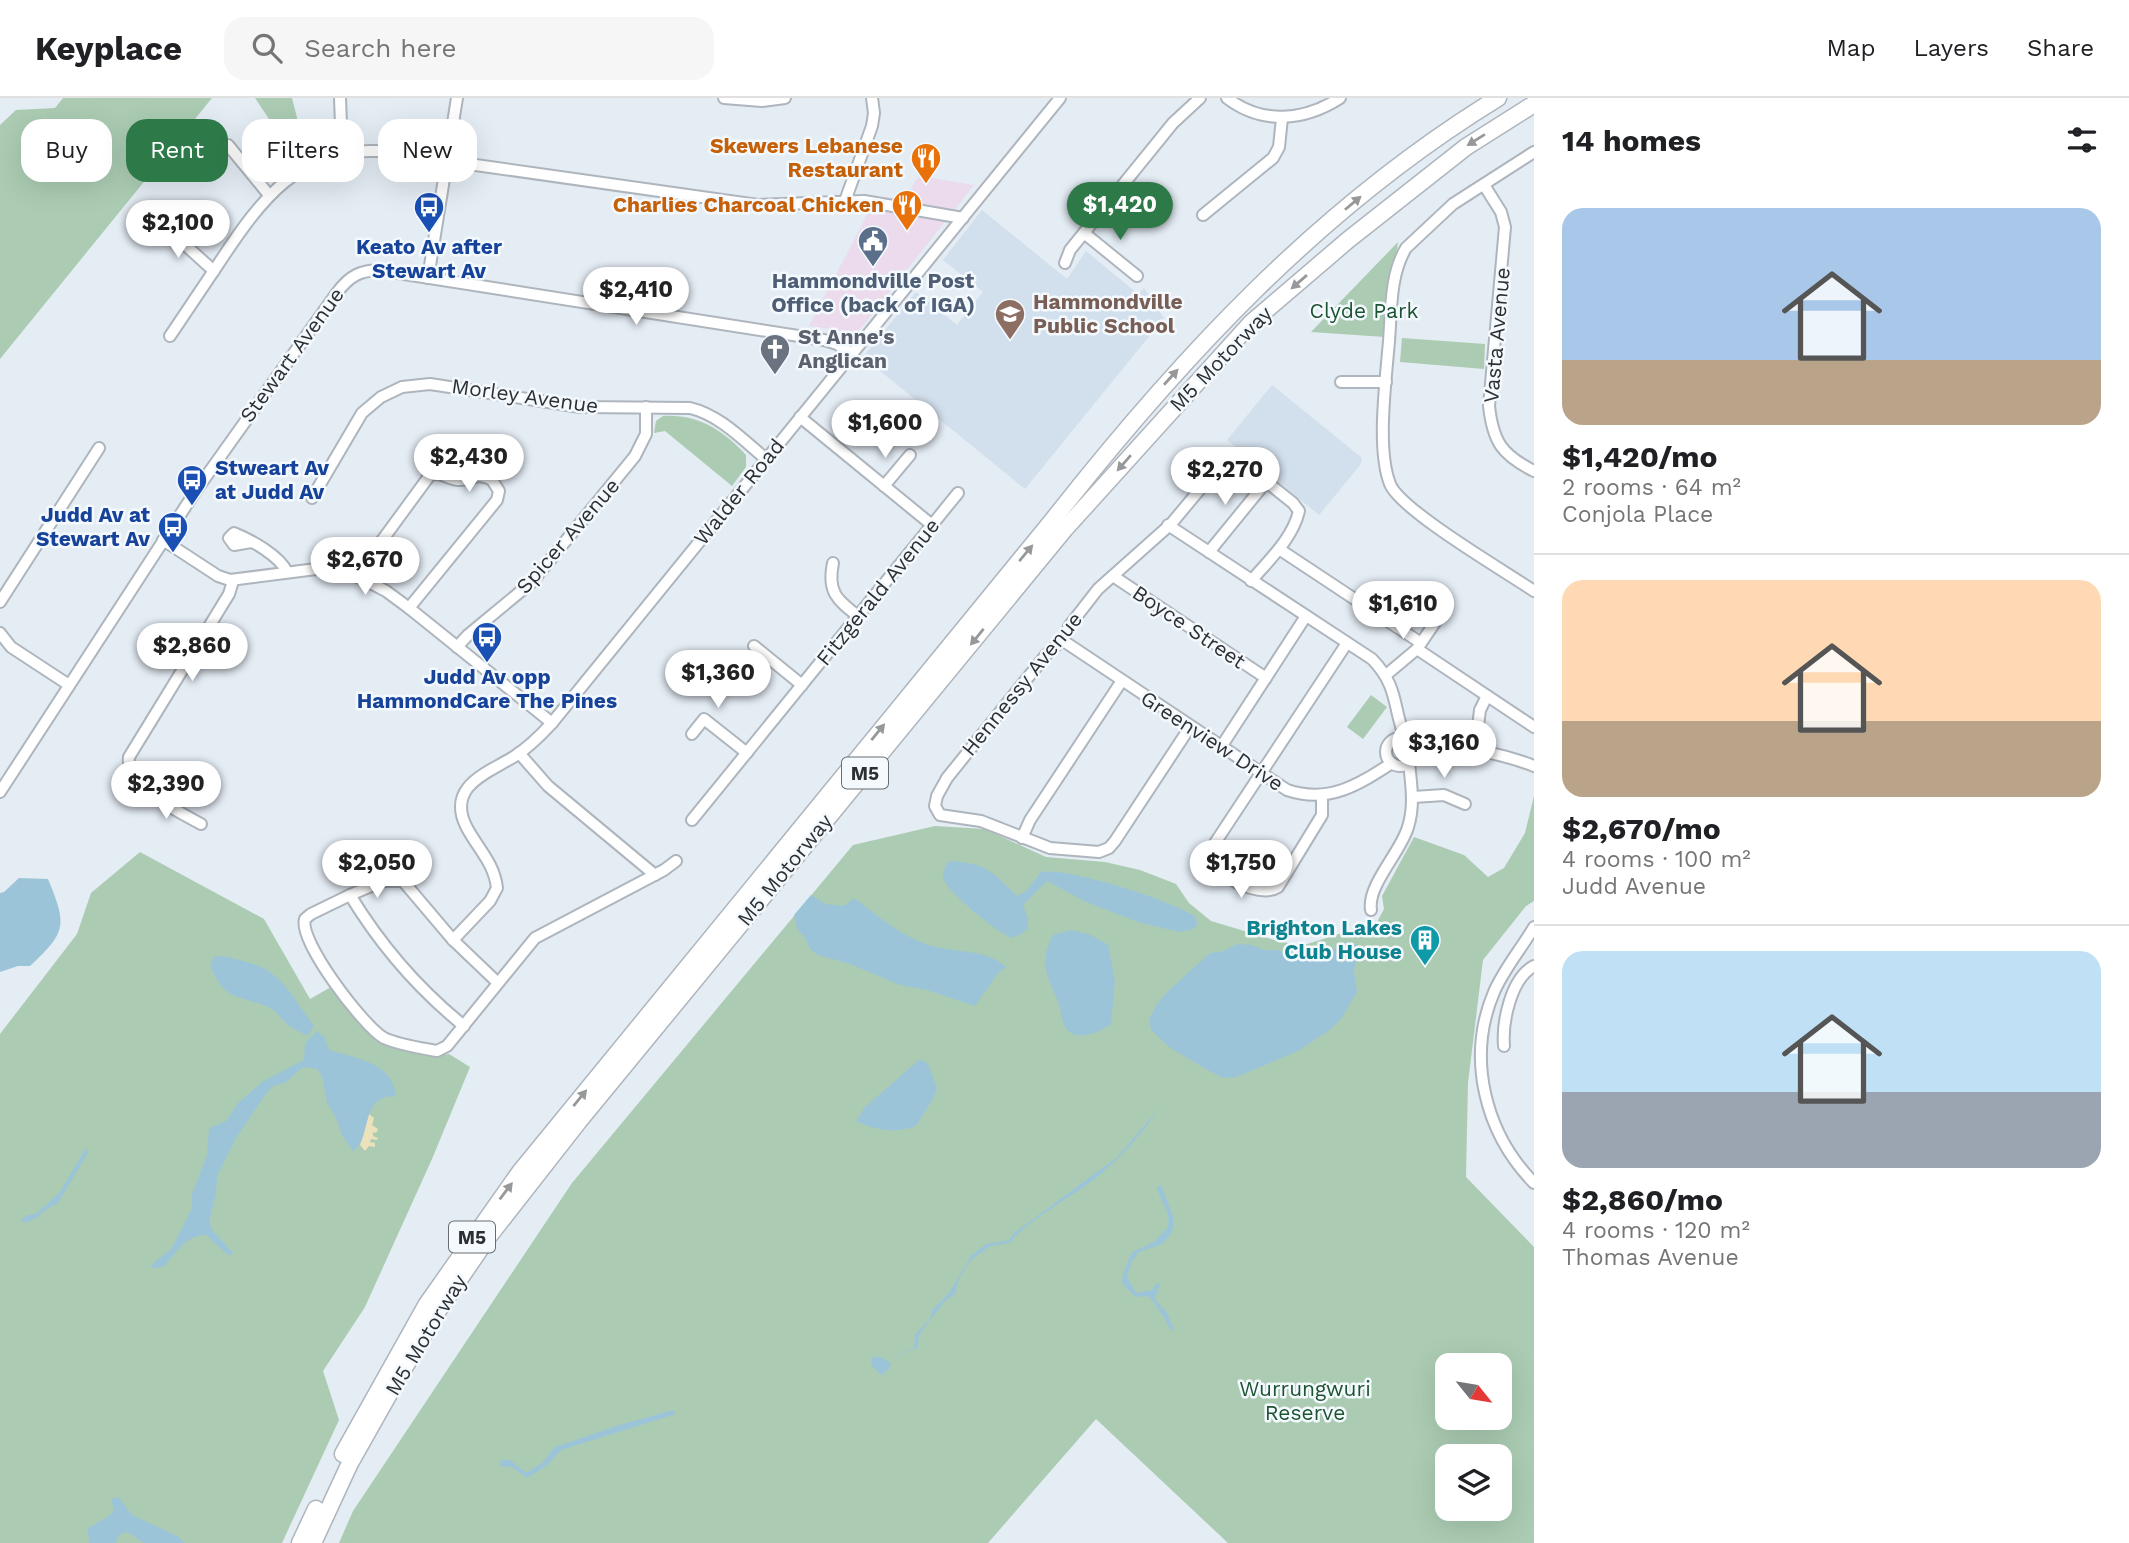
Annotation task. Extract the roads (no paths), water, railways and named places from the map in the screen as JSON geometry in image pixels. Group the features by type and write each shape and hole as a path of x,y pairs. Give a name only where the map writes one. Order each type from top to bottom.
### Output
{"highway":[{"name":"M5 Motorway","path":"300,1543 357,1427 413,1328 496,1204 554,1129 1052,521 1119,435 1183,363 1256,288 1394,169 1498,98"},
{"name":"M5 Motorway","path":"313,1543 350,1462 394,1385 439,1309 489,1236 579,1121 1064,530 1251,323 1348,240 1455,155 1534,104"}],"street":[{"path":"340,98 341,119"},
{"path":"453,119 457,98"},
{"path":"724,98 762,101 785,98"},
{"path":"845,201 874,119 872,98"},
{"name":"Walder Road","path":"453,940 490,901 496,888 490,864 464,823 462,808 468,787 479,776 519,753 552,723 1060,98"},
{"path":"1066,263 1070,250 1166,132 1199,98"},
{"path":"1227,98 1250,112 1282,118 1313,113 1340,98"},
{"path":"1203,215 1273,158 1279,147 1282,118"},
{"path":"228,145 269,195"},
{"path":"1534,152 1453,204 1406,248 1401,257 1393,283 1384,454 1390,486 1413,512 1534,591"},
{"path":"477,165 758,205 864,201 962,218"},
{"path":"170,336 253,213 285,182"},
{"path":"428,278 443,182"},
{"name":"Vasta Avenue","path":"1484,185 1501,212 1505,227 1489,406 1491,427 1499,445 1514,461 1534,471"},
{"path":"163,225 214,271"},
{"path":"1084,233 1137,276"},
{"name":"Stewart Avenue","path":"0,792 216,461 347,280 362,272 373,270 428,278 824,340 837,344 852,354"},
{"path":"387,378 393,390"},
{"path":"1341,382 1386,382"},
{"name":"Morley Avenue","path":"312,498 358,419 374,402 393,390 413,385 430,384 580,407 681,407 703,412 723,424 766,459"},
{"name":"Spicer Avenue","path":"457,647 532,582 635,456 646,434 646,407"},
{"path":"800,417 932,525"},
{"path":"0,602 99,448"},
{"path":"884,486 910,454"},
{"name":"Hennessy Avenue","path":"1190,727 1109,848 1099,852 1050,848 981,821 940,815 935,806 937,796 947,778 1046,654 1062,640 1091,598 1168,526 1226,458 1239,460 1293,503 1299,511 1296,522 1279,549 1251,581"},
{"path":"356,576 430,475 443,473 460,480 478,475 492,480 499,491 497,500 409,608"},
{"path":"1209,552 1266,482"},
{"name":"Fitzgerald Avenue","path":"692,820 958,493"},
{"path":"1168,526 1372,659 1386,676 1413,750 1412,792 1408,828 1372,896 1371,910"},
{"path":"163,540 218,576 233,581 320,569 356,576 386,591 409,608 552,723"},
{"path":"251,542 282,563 287,572"},
{"path":"1279,549 1534,727"},
{"path":"833,563 830,578 833,591 840,601 858,616"},
{"name":"Boyce Street","path":"1113,576 1266,678"},
{"path":"201,824 149,791 133,775 129,757 229,594 233,581"},
{"path":"1221,747 1306,617"},
{"path":"1386,676 1419,646 1436,621"},
{"path":"0,633 11,647 69,685"},
{"name":"Greenview Drive","path":"1062,640 1121,682 1287,790 1322,795 1359,785 1391,761"},
{"path":"1322,795 1322,815 1282,884 1269,891 1253,888 1224,873 1212,851 1214,843 1347,643"},
{"path":"754,646 802,685"},
{"path":"1022,838 1030,820 1121,682"},
{"path":"1475,750 1480,710 1487,696"},
{"path":"1399,712 1392,741 1387,747 1391,761 1412,792"},
{"path":"692,734 704,719 747,753"},
{"path":"1392,741 1399,738 1413,750"},
{"path":"1391,761 1402,765 1413,750 1443,745 1496,754 1534,766"},
{"path":"519,753 548,786 655,875"},
{"path":"1412,792 1444,795 1465,804"},
{"path":"498,983 453,940 410,886 403,881 383,881 350,895 311,914 303,925 305,936 317,958 355,1008 385,1038 433,1051 444,1049 535,938 655,875 676,861"},
{"path":"350,895 383,945 405,972 428,996 464,1026"},
{"path":"1534,927 1501,978 1490,1004 1481,1048 1487,1105 1510,1155 1534,1183"},
{"path":"1520,950 1534,936"},
{"path":"1504,1046 1507,1010 1520,981 1527,970 1534,966"}],"water":[{"path":"948,862 982,867 1017,896 1026,891 1041,872 1096,880 1144,894 1184,910 1196,917 1197,925 1193,929 1179,932 1138,922 1086,902 1047,881 1023,905 1028,918 1028,928 1012,938 954,893 943,878"},
{"path":"19,878 48,879 58,907 60,927 51,945 30,966 18,966 0,972 0,893"},
{"path":"811,895 825,904 844,906 854,898 918,941 989,957 1006,967 998,973 975,1006 927,990 900,985 850,964 818,955 810,949 797,929 794,915"},
{"path":"1071,930 1091,935 1108,945 1115,981 1111,1024 1088,1035 1076,1035 1066,1028 1046,969 1046,954 1053,935"},
{"path":"1348,941 1369,951 1355,964 1357,992 1341,1019 1331,1029 1298,1051 1236,1077 1223,1078 1169,1047 1151,1030 1149,1019 1157,1004 1210,953 1224,951 1237,944 1287,953 1327,953"},
{"path":"223,956 248,962 277,978 314,1026 307,1036 288,1025 271,1009 227,991 215,977 210,965 214,957"},
{"path":"317,1031 324,1037 329,1050 361,1059 380,1068 388,1075 396,1096 376,1103 371,1110 363,1138 353,1151 341,1134 337,1120 327,1103 322,1076 317,1069 303,1067 286,1082 272,1087 236,1138 217,1176 209,1222 213,1231 233,1253 229,1256 206,1235 198,1236 182,1246 163,1267 152,1268 152,1264 172,1248 192,1208 192,1194 207,1155 209,1128 226,1121 238,1103 262,1082 304,1060 305,1043"},
{"path":"920,1059 928,1064 937,1088 916,1126 885,1130 856,1121 865,1107"},
{"path":"1159,1109 1130,1146 1096,1178 1039,1216 1009,1243 990,1246 969,1262 959,1279 955,1294 945,1301 924,1328 917,1348 886,1360 914,1348 915,1334 930,1319 932,1310 949,1293 971,1256 986,1244 1009,1240 1014,1233 1116,1158"},
{"path":"86,1148 88,1153 58,1203 31,1221 21,1222 25,1216 37,1213 60,1192"},
{"path":"1161,1185 1173,1216 1173,1228 1168,1238 1160,1245 1139,1252 1132,1261 1127,1277 1136,1293 1152,1290 1158,1282 1160,1284 1155,1299 1167,1313 1174,1329 1172,1332 1148,1296 1135,1297 1122,1283 1132,1252 1154,1242 1168,1227 1167,1211 1157,1187"},
{"path":"877,1356 891,1363 889,1369 881,1375 871,1365 872,1358"},
{"path":"673,1410 676,1414 561,1450 546,1466 527,1478 512,1467 500,1466 501,1460 510,1460 528,1472 542,1463 555,1447"},
{"path":"118,1497 132,1515 177,1536 185,1543 144,1543 127,1532 119,1535 116,1543 90,1543 87,1530 114,1511 111,1499"}],"place":[{"name":"Skewers Lebanese Restaurant","path":"926,185"},
{"name":"Charlies Charcoal Chicken","path":"907,232"},
{"name":"Keato Av after Stewart Av","path":"429,234"},
{"name":"Hammondville Post Office (back of IGA)","path":"873,268"},
{"name":"Hammondville Public School","path":"1010,341"},
{"name":"St Anne's Anglican","path":"775,376"},
{"name":"Stweart Av at Judd Av","path":"192,507"},
{"name":"Judd Av at Stewart Av","path":"173,554"},
{"name":"Judd Av opp HammondCare The Pines","path":"487,664"},
{"name":"Brighton Lakes Club House","path":"1425,967"}],"park label":[{"name":"Clyde Park","path":"1364,311"},
{"name":"Wurrungwuri Reserve","path":"1305,1401"}]}
